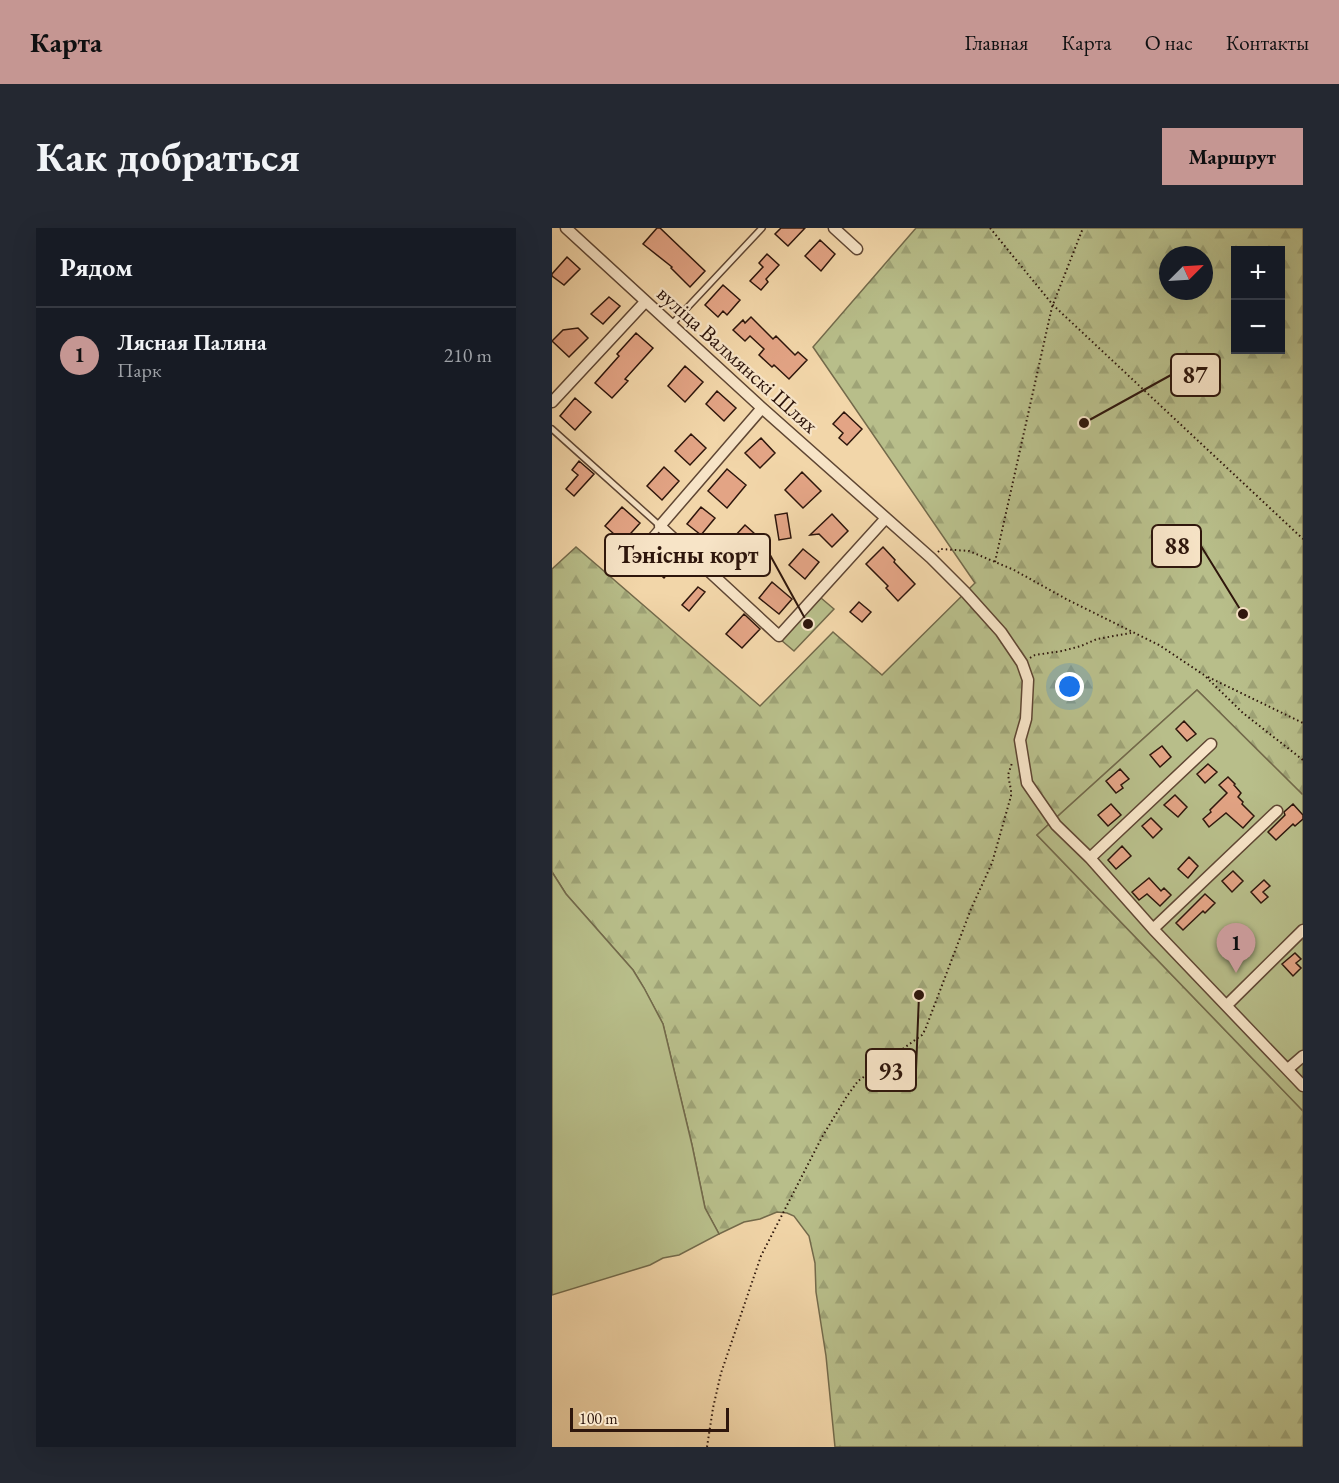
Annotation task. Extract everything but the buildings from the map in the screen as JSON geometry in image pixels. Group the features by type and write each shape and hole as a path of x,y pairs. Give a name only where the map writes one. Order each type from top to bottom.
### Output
{"street":[{"name":"вуліца Валмянскі Шлях","path":"566,228 762,408 931,558 984,612 1022,663"},
{"path":"834,228 857,249"},
{"path":"552,402 645,302"},
{"path":"762,408 660,526 779,636 886,518"},
{"path":"1022,663 1028,680 1026,719 1020,740 1027,783 1056,825 1090,858 1153,929 1303,1086"},
{"path":"1090,858 1211,744"},
{"path":"1153,929 1278,811"},
{"path":"1227,1005 1303,930"},
{"path":"1288,1069 1303,1056"}],"lane":[{"path":"671,325 762,228"},
{"path":"552,429 660,526 630,561"}],"path":[{"path":"990,228 1053,305 1303,539"},
{"path":"995,562 1053,305 1083,228"},
{"path":"931,558 941,549 969,551 1014,570 1068,600 1159,645 1204,675 1303,723"},
{"path":"1022,663 1035,655 1062,651 1097,639 1133,632"},
{"path":"1204,675 1243,713 1303,760"},
{"path":"707,1447 721,1372 762,1256 822,1137 858,1081 922,1035 925,1030 970,909 992,863 1011,796 1008,775 1013,761"}],"green space":[{"path":"916,228 1303,228 1303,795 1197,690 1037,835 1303,1111 1303,1447 835,1447 826,1356 816,1292 815,1263 809,1236 794,1216 777,1212 744,1222 719,1234 705,1208 663,1024 633,970 566,894 552,872 552,569 576,547 760,706 833,632 882,675 975,583 813,347"},
{"path":"821,598 834,609 794,651 781,640"},
{"path":"1197,690 1303,795 1303,1111 1037,835"},
{"path":"552,872 566,894 633,970 663,1024 705,1208 719,1234 679,1255 663,1258 650,1265 552,1295"}],"place":[{"name":"87","path":"1084,423"},
{"name":"88","path":"1243,614"},
{"name":"Тэнісны корт","path":"808,624"},
{"name":"Лясная Паляна","path":"1236,973"},
{"name":"93","path":"919,995"}]}
